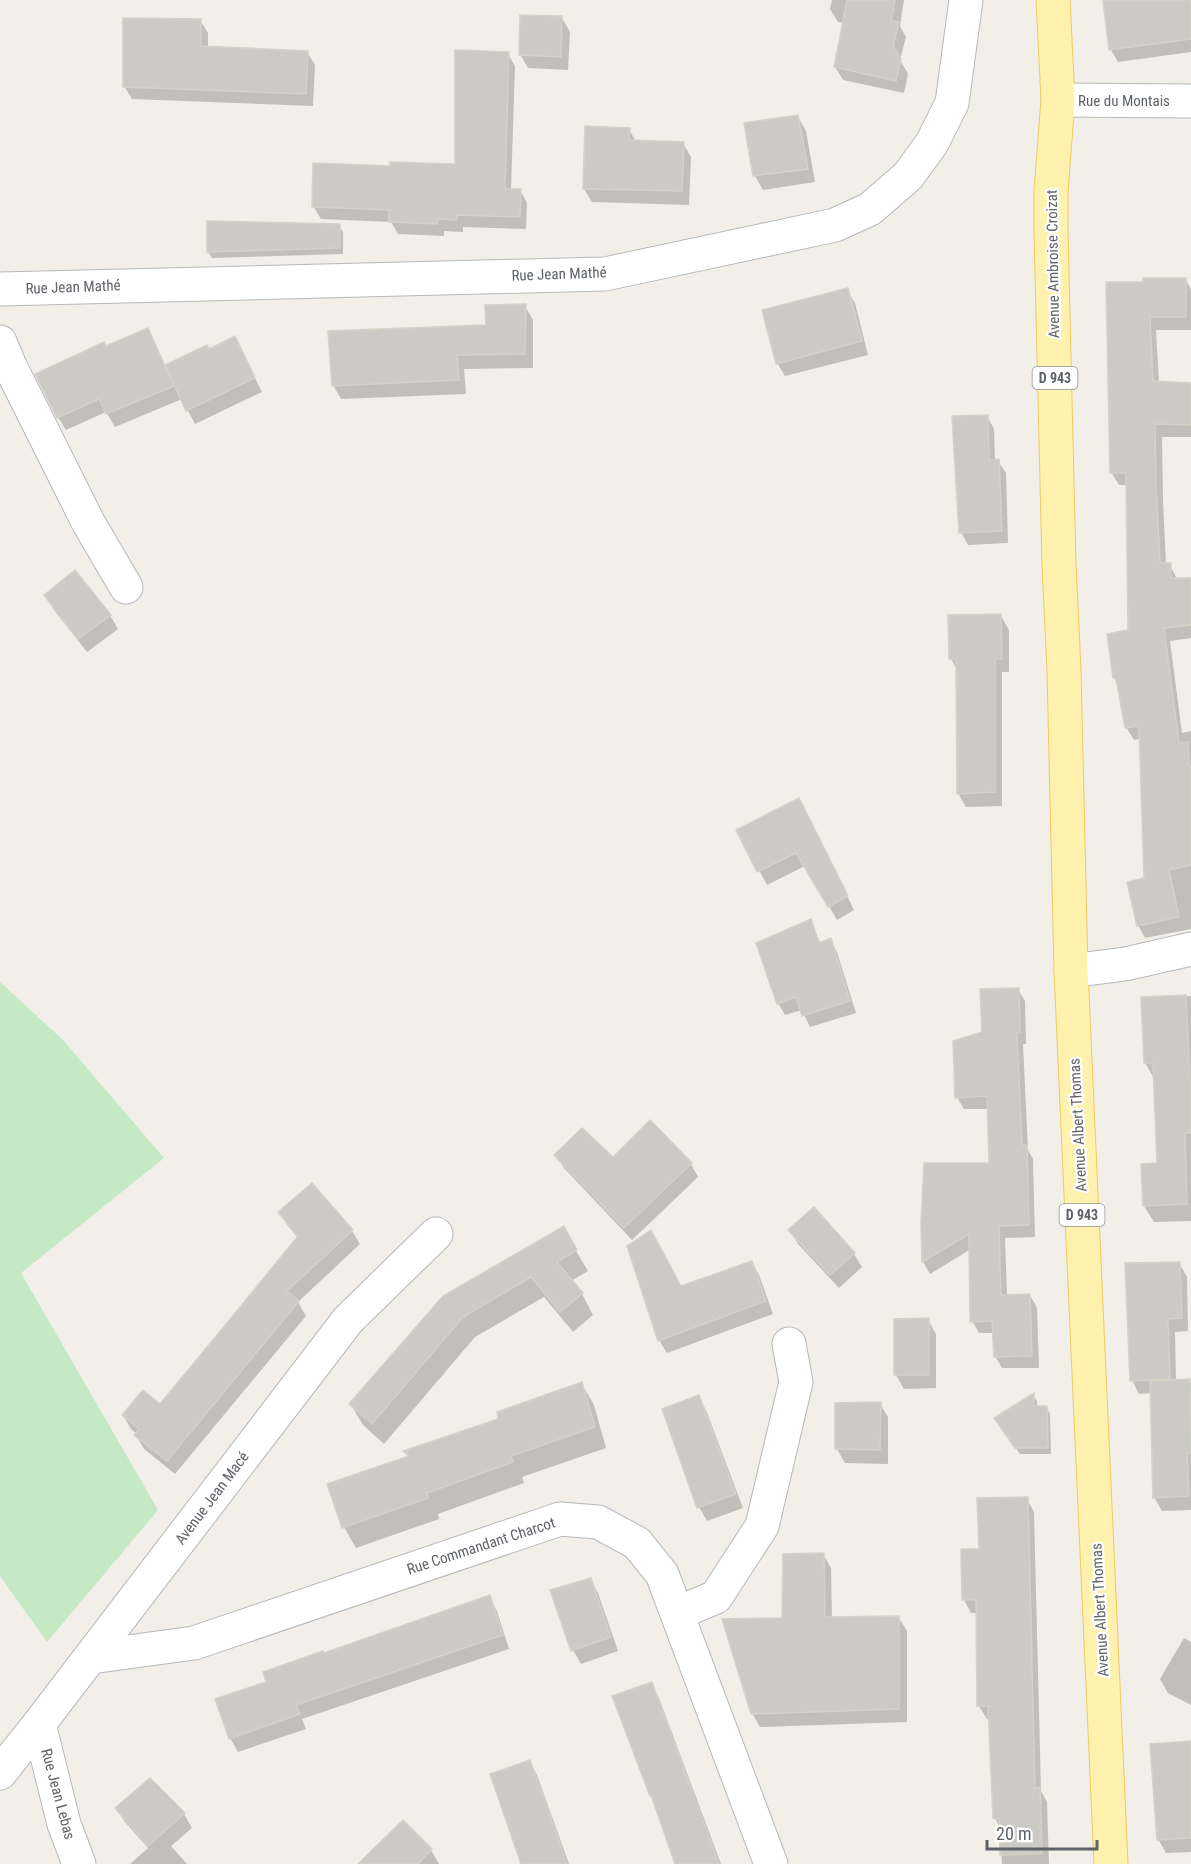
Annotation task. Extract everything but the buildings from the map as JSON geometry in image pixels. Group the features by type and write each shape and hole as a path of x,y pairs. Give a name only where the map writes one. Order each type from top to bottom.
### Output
{"main road":[{"name":"Avenue Ambroise Croizat","path":"1053,0 1058,100 1051,191 1051,231 1059,565"},
{"name":"Avenue Albert Thomas","path":"1059,565 1064,670 1071,971 1111,1864"}],"street":[{"name":"Rue Jean Mathé","path":"0,289 605,274 835,225 870,209 908,176 932,142 952,103 966,0"},
{"name":"Rue du Montais","path":"1058,100 1191,101"},
{"path":"0,342 87,518 126,587"},
{"path":"1071,971 1125,964 1191,949"},
{"name":"Avenue Jean Macé","path":"0,1773 348,1320 436,1234"},
{"path":"678,1613 716,1597 762,1526 796,1382 789,1344"},
{"name":"Rue Commandant Charcot","path":"91,1657 194,1643 560,1519 598,1522 637,1543 662,1574 771,1864"},
{"name":"Rue Jean Lebas","path":"39,1724 64,1824 79,1864"}],"green space":[{"path":"0,982 63,1040 164,1158 21,1273 158,1510 47,1642 0,1576"}]}
